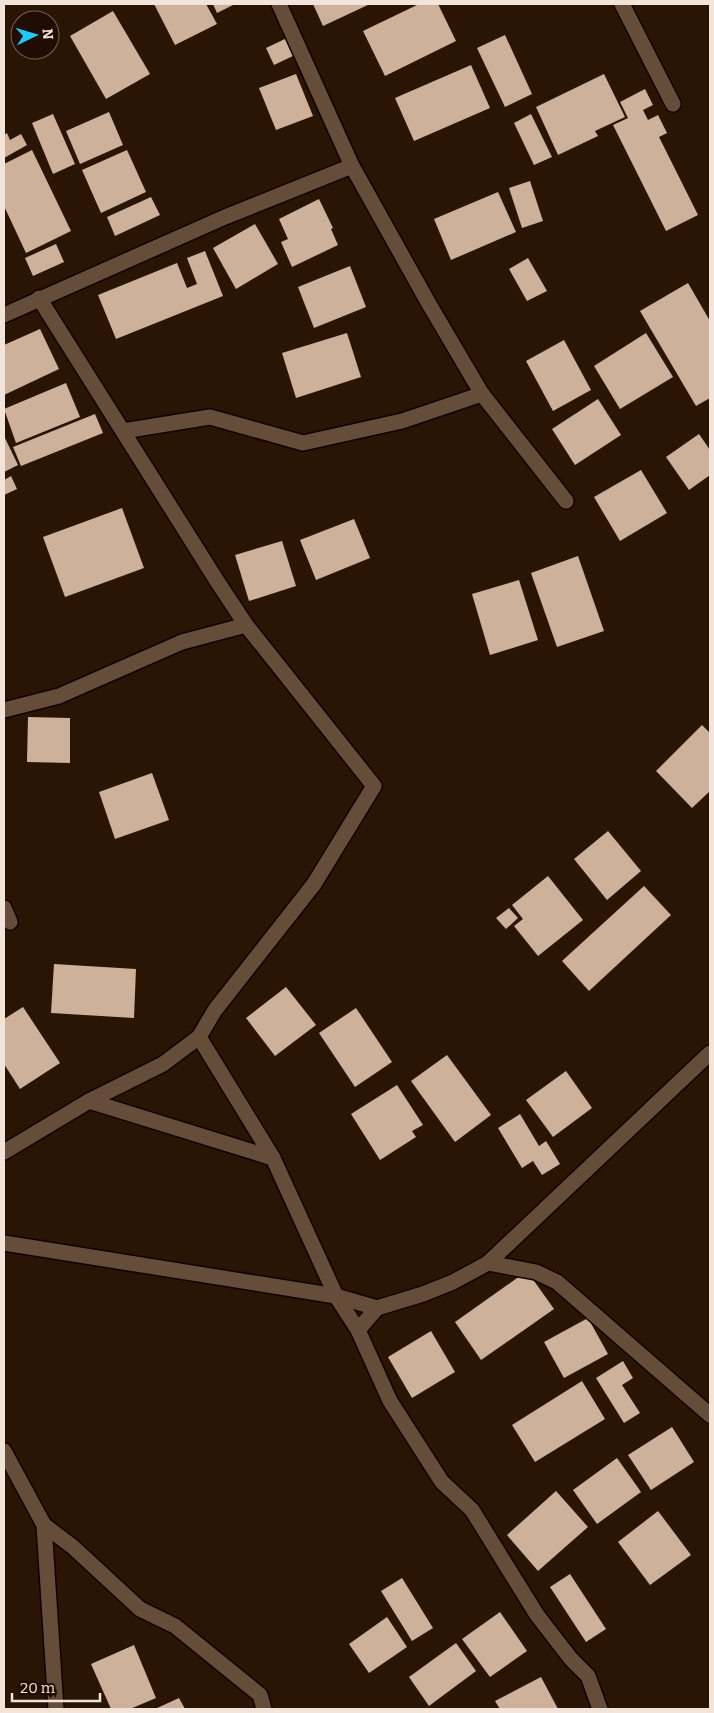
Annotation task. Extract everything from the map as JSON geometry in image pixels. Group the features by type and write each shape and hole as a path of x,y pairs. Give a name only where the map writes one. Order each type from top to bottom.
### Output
{"street":[{"path":"279,4 352,166 429,304 482,394 566,501"},
{"path":"627,5 673,104"},
{"path":"4,315 225,217 352,166"},
{"path":"4,1152 90,1101 163,1064 199,1037 215,1010 314,884 374,786 246,625 39,298"},
{"path":"123,431 210,416 302,443 402,421 482,394"},
{"path":"4,710 59,696 182,642 246,625"},
{"path":"4,908 10,922"},
{"path":"199,1037 273,1158 336,1296 358,1330 390,1401 442,1482 472,1510 537,1616 571,1659 588,1676 600,1709"},
{"path":"358,1330 377,1308 423,1294 452,1282 488,1263 710,1053"},
{"path":"90,1101 273,1158"},
{"path":"4,1243 336,1296 377,1308"},
{"path":"488,1263 536,1272 557,1282 710,1415"},
{"path":"4,1451 44,1526 56,1709"},
{"path":"44,1526 73,1547 140,1609 175,1626 260,1695 264,1709"}],"building":[{"path":"154,4 206,4 217,24 175,45"},
{"path":"213,4 235,4 217,13"},
{"path":"313,4 370,4 323,26"},
{"path":"419,4 438,4 456,41 385,76 363,31"},
{"path":"113,11 150,74 106,99 70,36"},
{"path":"505,35 532,94 505,107 477,48"},
{"path":"287,38 295,55 274,65 266,48"},
{"path":"471,65 490,108 414,141 395,98"},
{"path":"296,74 313,116 276,130 259,88"},
{"path":"604,74 625,117 595,131 598,136 558,155 536,107"},
{"path":"645,89 653,105 643,110 648,120 658,115 667,133 659,137 698,215 666,231 613,125 628,118 620,102"},
{"path":"109,112 123,145 80,164 66,131"},
{"path":"53,114 75,164 53,174 32,123"},
{"path":"531,114 552,157 534,165 514,123"},
{"path":"7,133 10,140 21,134 27,145 4,158 4,135"},
{"path":"32,150 71,231 26,253 4,206 4,164"},
{"path":"127,150 146,192 101,213 82,170"},
{"path":"530,181 543,221 522,228 509,188"},
{"path":"498,192 516,232 451,260 434,219"},
{"path":"151,197 160,215 115,236 107,217"},
{"path":"319,199 333,228 331,229 338,245 292,267 281,242 288,239 279,219"},
{"path":"255,224 278,264 236,289 213,248"},
{"path":"56,244 64,262 33,276 25,258"},
{"path":"205,251 223,296 116,339 98,295 177,263 187,288 197,284 187,258"},
{"path":"528,258 547,291 527,301 509,269"},
{"path":"350,266 366,307 314,328 298,287"},
{"path":"688,283 710,321 710,398 696,406 640,311"},
{"path":"40,329 59,369 4,395 4,345"},
{"path":"347,333 361,377 296,398 282,353"},
{"path":"646,333 673,377 620,409 594,366"},
{"path":"564,340 591,390 553,411 526,361"},
{"path":"66,383 80,417 16,443 4,409"},
{"path":"598,399 621,435 575,465 552,429"},
{"path":"95,414 103,433 21,466 13,447"},
{"path":"699,434 710,450 710,475 689,490 666,457"},
{"path":"4,436 18,465 4,472"},
{"path":"641,470 667,513 620,541 594,497"},
{"path":"11,476 17,489 4,495 4,480"},
{"path":"122,508 144,568 65,597 43,537"},
{"path":"354,519 370,558 316,580 300,540"},
{"path":"282,541 296,586 249,601 235,555"},
{"path":"578,556 604,631 557,647 531,573"},
{"path":"519,580 538,640 490,655 472,594"},
{"path":"28,717 70,718 70,763 27,762"},
{"path":"702,725 710,733 710,791 692,808 656,771"},
{"path":"152,773 169,820 115,839 99,792"},
{"path":"608,831 641,871 607,900 574,859"},
{"path":"548,876 583,920 538,956 514,926 523,919 512,905"},
{"path":"644,886 671,915 589,991 562,961"},
{"path":"509,908 518,918 506,929 496,918"},
{"path":"54,964 136,969 134,1018 51,1013"},
{"path":"286,987 316,1025 275,1056 246,1018"},
{"path":"23,1007 60,1063 20,1089 4,1064 4,1019"},
{"path":"356,1008 392,1062 355,1087 319,1033"},
{"path":"447,1055 491,1115 455,1142 411,1081"},
{"path":"566,1071 592,1108 553,1137 526,1100"},
{"path":"397,1085 423,1125 412,1131 416,1137 380,1160 351,1114"},
{"path":"520,1114 539,1146 546,1141 560,1164 542,1175 533,1161 522,1168 498,1128"},
{"path":"527,1271 554,1309 481,1360 455,1322"},
{"path":"588,1318 608,1354 564,1378 544,1342"},
{"path":"431,1331 455,1372 412,1398 388,1357"},
{"path":"623,1361 633,1378 622,1385 640,1413 624,1423 596,1378"},
{"path":"582,1381 605,1419 535,1462 512,1425"},
{"path":"672,1427 694,1462 651,1490 628,1455"},
{"path":"617,1458 641,1492 597,1524 573,1490"},
{"path":"556,1491 588,1527 538,1571 507,1535"},
{"path":"658,1511 691,1555 650,1585 618,1542"},
{"path":"570,1574 606,1629 586,1642 550,1587"},
{"path":"402,1578 433,1628 412,1641 381,1591"},
{"path":"500,1612 527,1651 490,1677 462,1639"},
{"path":"387,1617 407,1647 369,1673 349,1644"},
{"path":"456,1643 476,1671 429,1706 409,1677"},
{"path":"134,1645 156,1698 130,1709 111,1709 91,1664"},
{"path":"541,1677 558,1709 500,1709 495,1701"},
{"path":"179,1698 185,1709 155,1709"}]}
